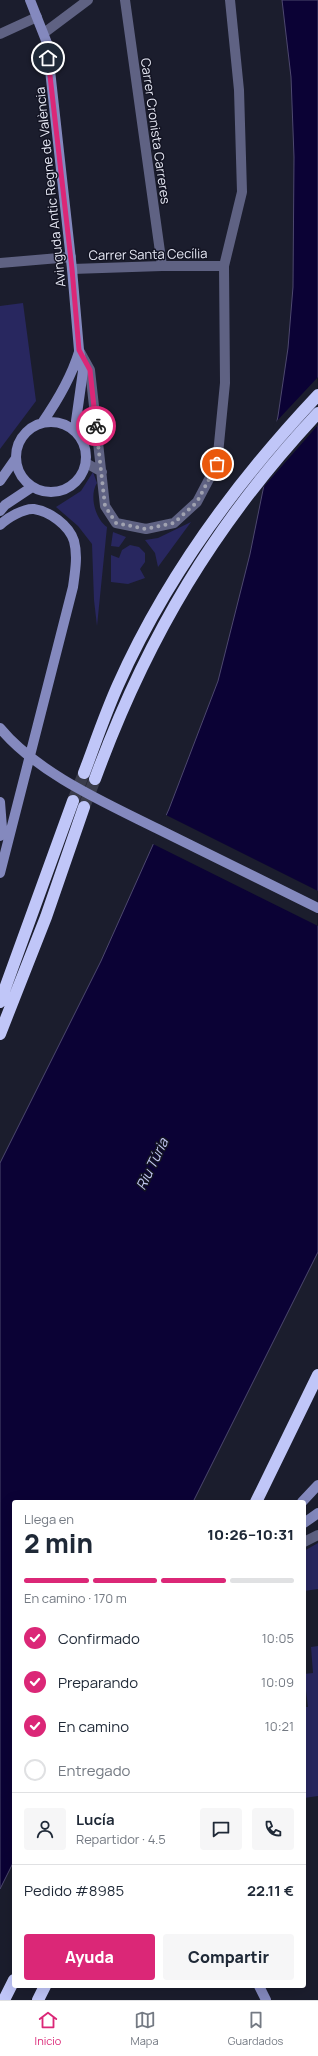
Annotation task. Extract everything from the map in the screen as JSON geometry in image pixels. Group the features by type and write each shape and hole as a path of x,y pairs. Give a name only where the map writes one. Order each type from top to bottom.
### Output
{"highway":[{"path":"84,773 118,685 166,592 205,532 244,480 282,433 318,395"},
{"path":"95,779 128,693 176,600 213,542 270,468 318,413"},
{"path":"0,1002 79,804 46,917 0,1034"},
{"path":"257,1500 318,1375"},
{"path":"4,2000 12,1984"},
{"path":"38,2000 44,1988"}],"main road":[{"name":"Avinguda Antic Regne de València","path":"30,0 47,43 71,257 79,350 83,371 76,421 79,436"},
{"name":"Avinguda Antic Regne de València","path":"42,423 59,399 73,369 79,350"},
{"path":"52,422 63,424 72,429 79,436 86,453 86,463 83,474 76,483 66,490 55,493 43,492 24,481 19,472 16,458 19,442 25,433 42,423 52,422"},
{"path":"1,478 16,458"},
{"path":"0,511 5,505 32,487"},
{"path":"0,525 18,514 33,509 58,519 69,529 74,541 76,557 73,587 0,873"},
{"path":"3,732 41,765 100,799 318,908"},
{"path":"0,802 2,828 0,836"},
{"path":"304,1500 318,1485"},
{"path":"306,1522 318,1513"},
{"path":"260,1988 266,2000"},
{"path":"263,1988 266,2000"}],"street":[{"path":"44,33 88,0"},
{"name":"Carrer Cronista Carreres","path":"125,0 162,266"},
{"path":"224,266 242,192 239,93 230,0"},
{"path":"0,34 37,17"},
{"name":"Carrer Santa Cecília","path":"0,263 71,257"},
{"name":"Carrer Santa Cecília","path":"72,269 162,266 224,266"},
{"name":"Avinguda Antic Regne de València","path":"79,350 90,370 105,506 116,523 146,529 174,523 197,502 217,464 225,383 224,266"},
{"path":"86,463 102,472"},
{"path":"306,1541 318,1535"}],"shaded area":[{"path":"23,303 36,401 0,449 0,306"},
{"path":"93,472 97,483 93,500 94,506 99,518 107,527 97,626 94,600 92,544 78,526 56,507 81,491"},
{"path":"191,522 158,567 155,553 145,540 158,538"},
{"path":"113,532 126,537 119,547 111,546"},
{"path":"130,545 139,547 145,553 145,562 140,569 145,578 128,584 111,582 111,555 119,558 122,550"},
{"path":"318,1543 318,1589 306,1591 306,1550"},
{"path":"318,1646 318,1796 306,1798 306,1707 308,1707 306,1674 313,1673 311,1647"}],"water":[{"name":"Riu Túria","path":"282,0 318,0 318,1252 194,1500 12,1500 12,1865 0,1889 0,1163 101,961 169,809 218,681 250,554 278,416 288,348 293,287 294,157 291,77"}],"pier":[{"path":"318,377 318,425 261,490 274,424"},
{"path":"164,814 318,891 318,926 151,843"}],"tunnel":[{"path":"73,801 84,773"},
{"path":"84,807 95,779"}],"way so far":[{"path":"96,426 105,506 116,523 146,529 174,523 197,502 217,464"}],"route":[{"path":"48,58 72,269 79,350 90,370 96,426"}]}
